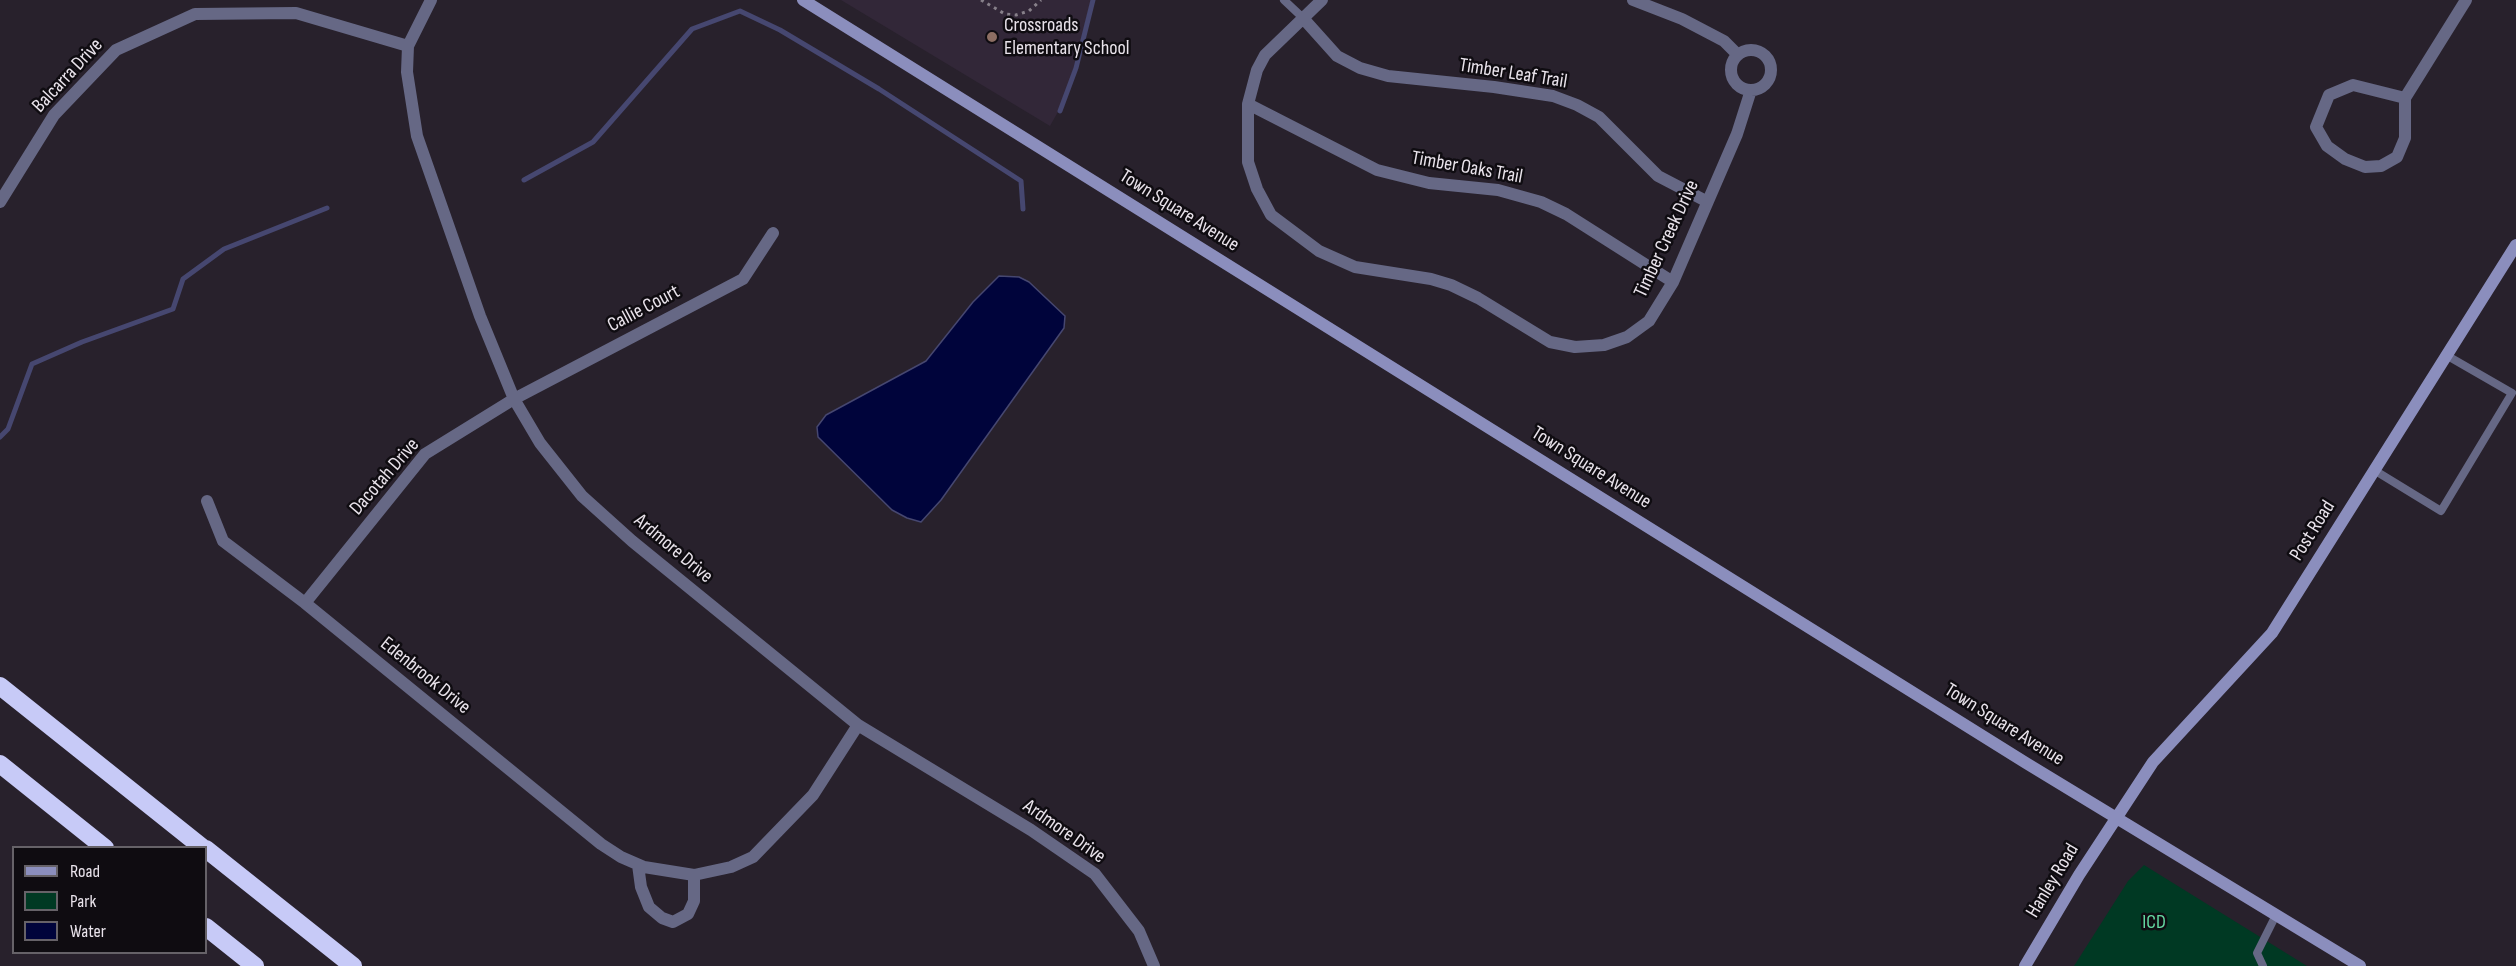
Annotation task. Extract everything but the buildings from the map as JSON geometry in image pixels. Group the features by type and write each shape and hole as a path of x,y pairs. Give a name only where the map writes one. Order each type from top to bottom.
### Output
{"highway":[{"path":"0,686 201,846"},
{"path":"0,764 102,846"},
{"path":"207,850 353,966"},
{"path":"207,928 255,966"}],"main road":[{"name":"Town Square Avenue","path":"804,0 2115,817 2360,966"},
{"name":"Post Road","path":"2115,817 2153,762 2272,633 2516,245"},
{"name":"Hanley Road","path":"2025,966 2115,817"}],"street":[{"name":"Ardmore Drive","path":"431,0 408,46 407,72 417,136 480,316 514,399 540,443 582,496 641,548 858,725 1031,830 1095,874 1139,931 1154,966"},
{"name":"Timber Creek Drive","path":"1322,0 1265,55 1257,70 1248,104 1248,162 1257,189 1271,215 1319,251 1355,267 1431,279 1451,285 1478,298 1551,342 1575,347 1604,345 1627,337 1649,321 1672,282 1737,134 1751,90"},
{"path":"1633,0 1682,19 1724,41 1738,55"},
{"path":"2405,98 2353,85 2329,94 2316,127 2327,146 2345,159 2366,167 2381,166 2397,157 2405,138 2405,98 2466,0"},
{"name":"Balcarra Drive","path":"0,202 54,115 116,50 195,14 296,14 408,46"},
{"name":"Timber Leaf Trail","path":"1302,17 1337,56 1360,68 1388,76 1494,87 1553,96 1577,105 1599,117 1658,177 1706,201"},
{"path":"1750,51 1757,52 1767,59 1770,65 1766,83 1751,90 1742,88 1733,79 1731,66 1738,55 1750,51"},
{"name":"Timber Oaks Trail","path":"1248,104 1377,170 1430,183 1498,190 1541,202 1566,214 1672,282"},
{"name":"Callie Court","path":"514,399 744,279 774,233"},
{"name":"Dacotah Drive","path":"305,603 425,454 514,399"},
{"name":"Edenbrook Drive","path":"207,501 222,541 305,603 601,844 638,865 694,875 731,867 753,857 813,795 858,725"},
{"path":"638,865 641,887 649,907 662,918 673,922 688,914 694,901 694,875"}],"lane":[{"path":"1284,0 1302,17"},
{"path":"2374,470 2441,511 2512,393 2446,355"},
{"path":"2263,966 2257,953 2276,915"}],"path":[{"path":"981,0 1005,14 1016,15 1029,11 1041,0"}],"shaded area":[{"name":"Crossroads Elementary School","path":"841,0 1091,0 1074,68 1059,110 1050,126"}],"green space":[{"name":"ICD","path":"2144,865 2307,966 2074,966 2128,881"}],"water":[{"path":"999,276 1019,277 1029,282 1065,316 1064,328 941,500 921,522 907,518 892,510 818,437 817,427 826,415 926,361 973,302"}],"waterway":[{"path":"1060,111 1076,68 1093,0"},
{"path":"524,180 593,142 692,29 740,11 780,30 879,89 1021,181 1023,209"},
{"path":"0,437 8,429 32,364 82,342 173,309 183,279 224,249 327,208"}],"place":[{"name":"Crossroads Elementary School","path":"992,37"}]}
